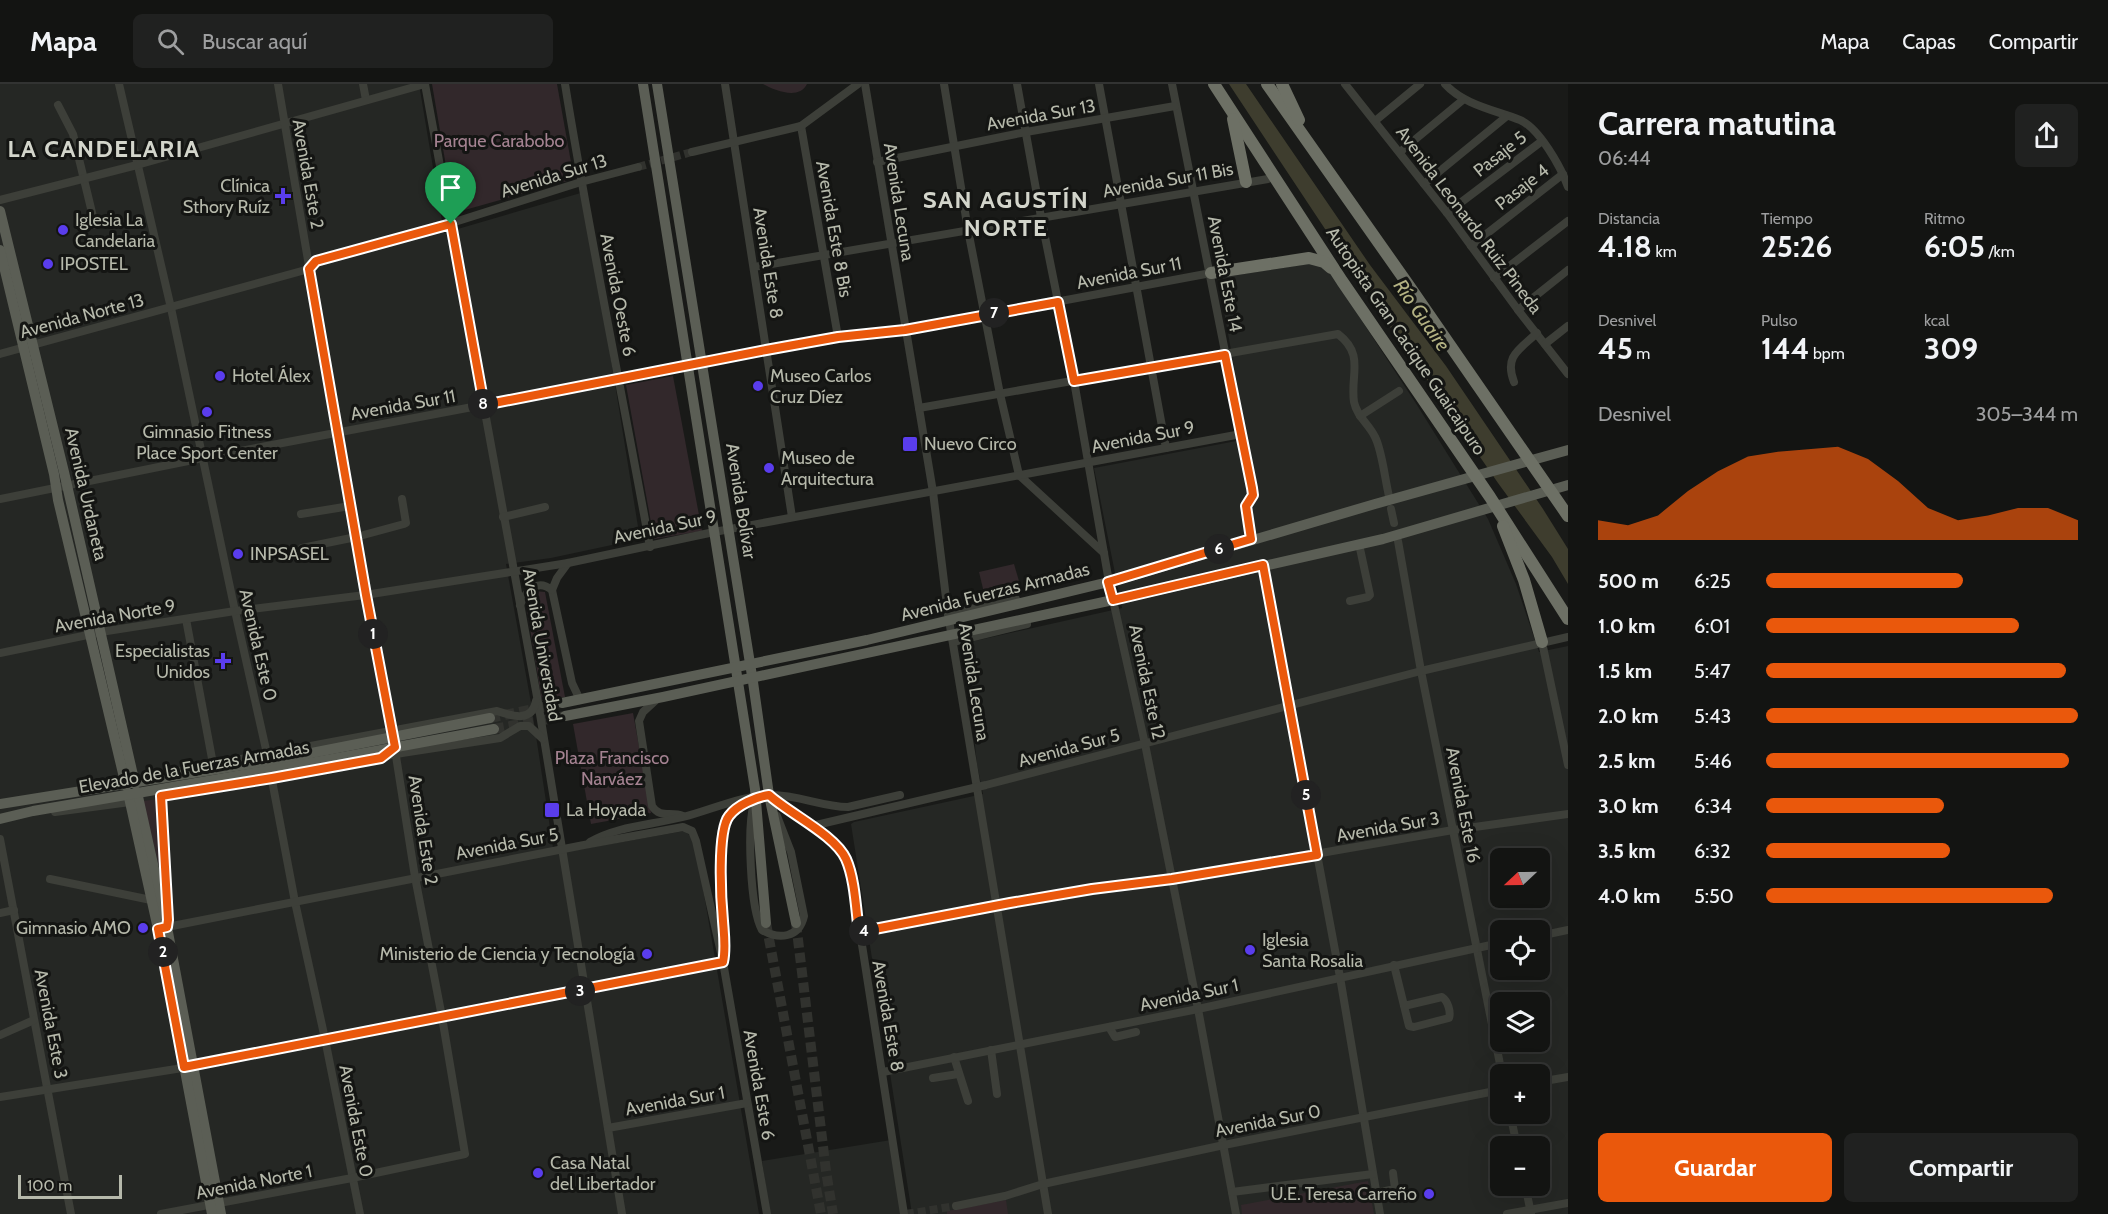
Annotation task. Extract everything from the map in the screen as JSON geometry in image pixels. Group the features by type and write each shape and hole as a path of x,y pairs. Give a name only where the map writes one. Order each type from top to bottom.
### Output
{"highway":[{"name":"Autopista Gran Cacique Guaicaipuro","path":"1214,84 1342,281 1490,497 1568,619"},
{"name":"Autopista Gran Cacique Guaicaipuro","path":"1267,84 1568,516"},
{"path":"1282,84 1313,151"},
{"path":"1224,99 1235,125 1246,182"},
{"path":"1211,273 1309,258 1324,262 1342,281"},
{"path":"1499,517 1524,580 1542,642"}],"main road":[{"name":"Avenida Bolívar","path":"643,84 756,797 766,923"},
{"name":"Avenida Bolívar","path":"657,84 769,795 796,923"},
{"name":"Avenida Urdaneta","path":"0,212 28,346 96,633 162,928 216,1209"},
{"name":"Avenida Urdaneta","path":"0,250 28,346"},
{"name":"Avenida Fuerzas Armadas","path":"562,703 945,622 1108,582 1251,539 1568,450"},
{"name":"Avenida Fuerzas Armadas","path":"565,716 1113,600 1359,544 1568,485"},
{"path":"376,746 493,715"},
{"path":"394,742 497,734"},
{"name":"Elevado de la Fuerzas Armadas","path":"0,819 32,806 394,742"},
{"name":"Avenida Urdaneta","path":"131,788 151,900 162,928"},
{"name":"Elevado de la Fuerzas Armadas","path":"0,804 32,806"}],"street":[{"name":"Avenida Este 0","path":"119,84 171,308 267,754 295,902 360,1214"},
{"name":"Avenida Este 2","path":"278,84 465,1154 352,1178"},
{"path":"363,84 366,100"},
{"path":"0,201 425,84"},
{"name":"Avenida Universidad","path":"425,84 536,694 622,1214"},
{"name":"Avenida Oeste 6","path":"565,84 581,183 650,547"},
{"name":"Avenida Este 8","path":"724,84 792,517"},
{"path":"692,152 801,126 858,84"},
{"name":"Avenida Lecuna","path":"865,84 933,492 948,616 1048,1214"},
{"path":"944,84 984,315 1019,476 1104,552"},
{"name":"Avenida Este 12","path":"1017,84 1074,381 1108,582 1145,744 1236,1214"},
{"path":"1099,84 1166,448"},
{"name":"Avenida Este 14","path":"1172,84 1252,488 1253,495 1246,506 1251,539"},
{"path":"1375,121 1420,84"},
{"path":"1445,84 1464,99 1522,121 1551,152 1568,187"},
{"name":"Avenida Leonardo Ruiz Pineda","path":"1350,86 1568,374"},
{"path":"1400,152 1464,99"},
{"path":"58,105 74,135 95,225"},
{"name":"Avenida Sur 13","path":"877,162 1026,132 1175,106"},
{"path":"1424,184 1507,116"},
{"name":"Avenida Este 8 Bis","path":"801,126 838,337"},
{"name":"Pasaje 5","path":"1447,213 1542,141"},
{"name":"Avenida Sur 13","path":"171,308 309,269 316,261 451,224 638,167"},
{"name":"Pasaje 4","path":"1471,246 1563,174"},
{"name":"Avenida Sur 11 Bis","path":"754,267 1193,190 1268,179"},
{"path":"1494,278 1568,220"},
{"path":"1518,310 1568,270"},
{"name":"Avenida Sur 11","path":"0,499 766,350 838,337 905,330 1211,273"},
{"name":"Avenida Norte 13","path":"0,354 171,308"},
{"path":"1545,344 1568,326"},
{"path":"1515,382 1510,371 1510,362 1513,356 1537,333"},
{"path":"919,408 1338,334 1349,344 1353,352 1355,404 1360,416 1376,437 1389,495"},
{"path":"1360,416 1399,391"},
{"name":"Avenida Sur 9","path":"235,611 366,595 568,563 728,529 1241,434"},
{"path":"302,548 404,524 402,499"},
{"path":"301,514 350,506"},
{"path":"504,517 545,507"},
{"path":"1391,509 1394,523"},
{"name":"Avenida Este 16","path":"1398,541 1421,671 1500,1064"},
{"path":"1350,601 1370,595 1359,544"},
{"path":"568,563 557,578 552,590 572,683 580,700"},
{"path":"1263,565 1340,977 1380,1214"},
{"path":"948,616 1098,581 1108,582"},
{"path":"519,605 526,592 534,586 543,585 552,590"},
{"path":"953,640 1097,607 1113,600"},
{"name":"Avenida Norte 9","path":"0,653 96,633 235,611"},
{"path":"186,619 213,764"},
{"name":"Avenida Sur 5","path":"812,826 977,788 1421,671 1568,637"},
{"path":"1542,642 1568,765"},
{"path":"493,715 507,719 510,724 508,731 417,752 394,742 413,727 493,715 522,717 534,710 536,694"},
{"path":"663,697 648,707 639,721 648,787 652,806 657,813 677,814 685,817"},
{"path":"497,734 530,726 543,740"},
{"path":"0,819 131,788 213,764 267,754 376,746"},
{"path":"162,928 168,920 161,796 272,778 376,746"},
{"path":"0,804 31,796 131,788"},
{"path":"756,797 751,814 751,861 756,915 762,930 780,937 796,932 802,924 803,903 791,852 769,795"},
{"name":"Avenida Este 8","path":"769,795 784,809 833,842 846,857 850,868 903,1211"},
{"name":"Avenida Sur 5","path":"584,844 603,834 685,817 756,797 769,795 804,798 848,807 900,795"},
{"name":"Avenida Este 6","path":"723,962 725,953 721,900 723,832 728,817 756,797"},
{"name":"Avenida Sur 3","path":"859,932 1092,889 1172,879 1453,830 1568,814"},
{"name":"Avenida Sur 5","path":"162,928 584,844 683,827 688,829"},
{"name":"Avenida Este 6","path":"688,829 692,831 696,841 723,962 767,1214"},
{"name":"Avenida Este 3","path":"0,839 71,1214"},
{"path":"50,879 151,900"},
{"path":"0,913 14,910"},
{"path":"1550,934 1568,930"},
{"name":"Avenida Sur 1","path":"883,1072 1198,1009 1490,945"},
{"path":"0,1097 189,1066 723,962"},
{"path":"1394,965 1408,1026 1449,1018 1448,1008 1442,997 1404,1006"},
{"path":"0,1035 34,1020"},
{"path":"1109,1027 1115,1037 1136,1032"},
{"path":"991,1050 997,1094"},
{"path":"954,1057 968,1101"},
{"path":"933,1078 958,1074"},
{"path":"1550,1081 1568,1077"},
{"name":"Avenida Sur 0","path":"956,1206 1015,1193 1043,1184 1224,1145 1490,1092"},
{"name":"Avenida Sur 1","path":"608,1128 747,1103"},
{"path":"1376,1193 1395,1189 1393,1173"},
{"path":"1232,1192 1373,1174"},
{"name":"Avenida Norte 1","path":"161,1214 216,1209 352,1178"},
{"path":"1527,1196 1531,1212"},
{"path":"1507,1214 1531,1212 1568,1203"}],"shaded area":[{"path":"0,84 419,84 444,233 584,192 640,539 551,558 506,564 531,703 554,854 684,831 691,836 696,848 759,1214 0,1214"},
{"path":"1229,84 1246,84 1370,265 1446,366 1543,509 1568,549 1568,584 1552,557 1386,321"},
{"path":"1314,263 1326,266 1488,519 1516,584 1539,652 1568,646 1568,1214 912,1214 851,824 983,794 977,764 964,645 1122,608 1094,468 1247,439 1218,278"},
{"path":"891,1140 902,1214 770,1214 762,1161"}],"green space":[{"name":"Parque Carabobo","path":"432,84 557,84 574,179 454,213"},
{"path":"763,84 807,84 799,92 787,93"},
{"path":"673,376 702,531 654,539 626,385"},
{"path":"1014,564 1021,588 985,597 979,572"},
{"path":"534,591 545,592 565,697 542,701 525,598"},
{"name":"Plaza Francisco Narváez","path":"633,713 651,813 591,824 573,724"},
{"path":"158,799 163,882 143,801"},
{"path":"1368,1181 1374,1214 1242,1214 1241,1205"},
{"path":"1006,1200 1008,1214 947,1214 947,1211"}],"tunnel":[{"path":"638,167 692,152"},
{"path":"490,718 562,703"},
{"path":"494,729 565,716"},
{"path":"766,923 821,1214"},
{"path":"796,923 833,1214"},
{"path":"906,1214 956,1206"}],"place":[{"name":"Clínica Sthory Ruíz","path":"283,196"},
{"name":"Iglesia La Candelaria","path":"63,230"},
{"name":"IPOSTEL","path":"48,264"},
{"name":"Hotel Álex","path":"220,376"},
{"name":"Museo Carlos Cruz Díez","path":"758,386"},
{"name":"Gimnasio Fitness Place Sport Center","path":"207,412"},
{"name":"Nuevo Circo","path":"910,444"},
{"name":"Museo de Arquitectura","path":"769,468"},
{"name":"INPSASEL","path":"238,554"},
{"name":"Especialistas Unidos","path":"223,661"},
{"name":"La Hoyada","path":"552,810"},
{"name":"Gimnasio AMO","path":"143,928"},
{"name":"Iglesia Santa Rosalia","path":"1250,950"},
{"name":"Ministerio de Ciencia y Tecnología","path":"647,954"},
{"name":"Casa Natal del Libertador","path":"538,1173"},
{"name":"U.E. Teresa Carreño","path":"1429,1194"}],"district":[{"name":"LA CANDELARIA","path":"104,149"},
{"name":"SAN AGUSTÍN NORTE","path":"1006,214"}],"route":[{"path":"451,224 484,405 838,337 905,330 1058,302 1074,381 1225,355 1253,495 1246,506 1251,539 1108,582 1113,600 1263,565 1317,855 1172,879 1092,889 859,932 850,868 846,857 833,842 784,809 769,795 756,797 728,817 723,832 721,900 725,953 723,962 184,1067 158,929 167,927 168,920 161,796 381,758 395,747 309,269 316,261 451,224"}],"water label":[{"name":"Río Guaire","path":"1422,315"}]}
